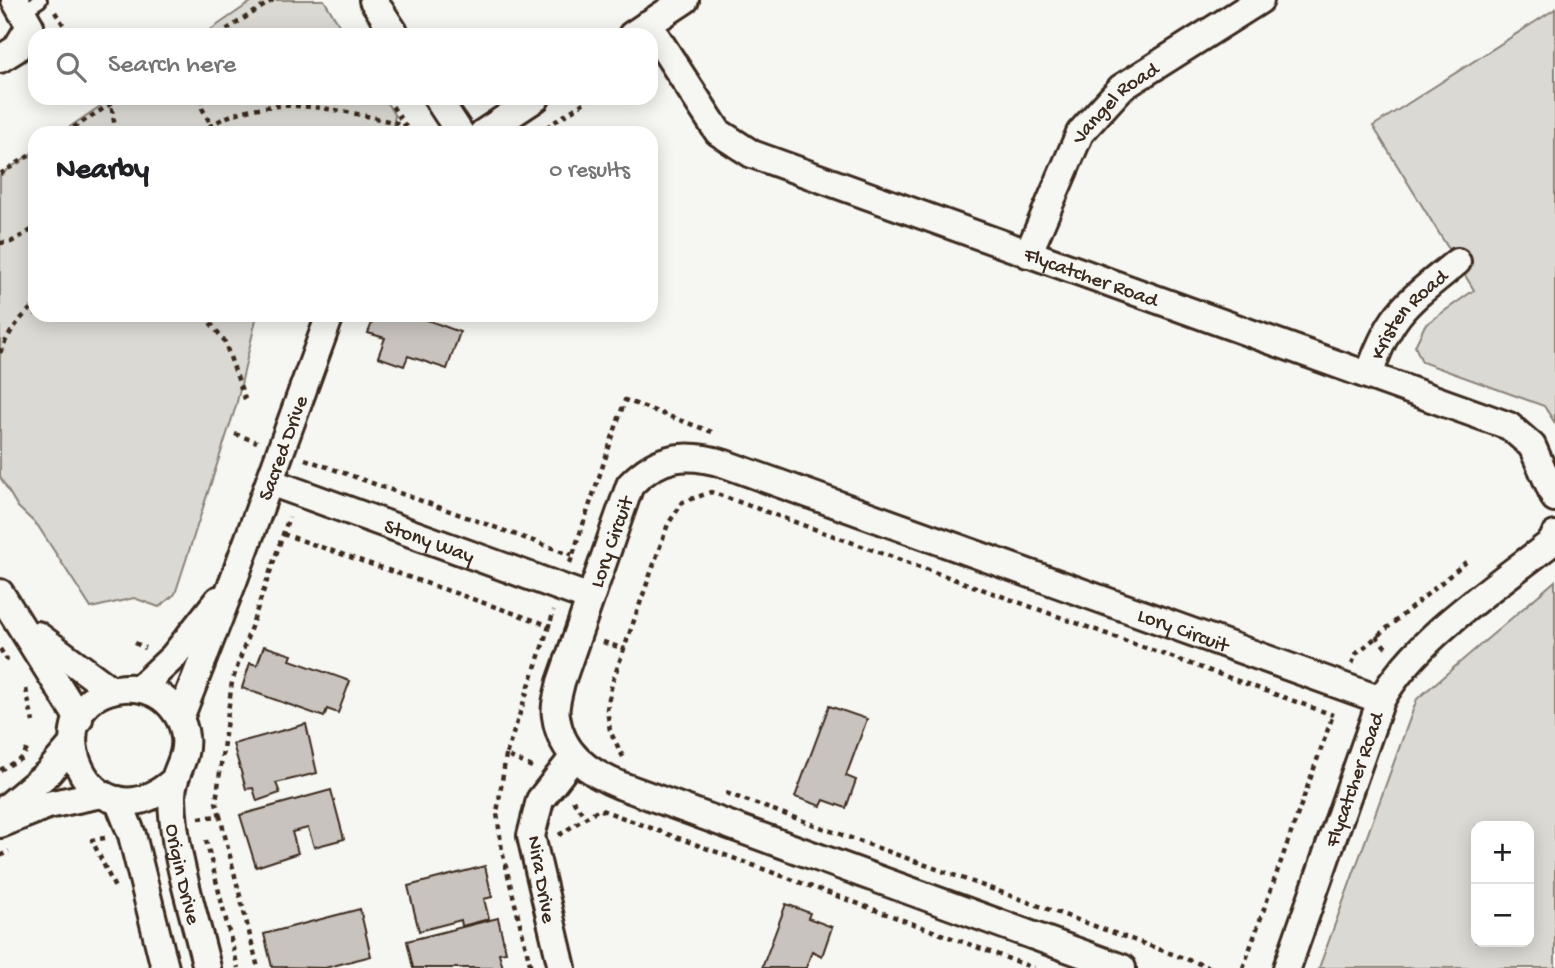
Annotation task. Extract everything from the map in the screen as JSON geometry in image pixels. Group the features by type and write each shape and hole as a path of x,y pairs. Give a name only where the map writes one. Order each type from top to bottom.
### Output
{"street":[{"path":"373,0 391,28"},
{"path":"643,28 685,0"},
{"name":"Vangel Road","path":"1028,254 1080,132 1121,88 1260,0"},
{"path":"26,4 29,28"},
{"path":"0,59 16,49 28,29"},
{"name":"Flycatcher Road","path":"658,54 718,132 752,154 1509,426 1532,446 1555,498"},
{"path":"442,105 455,126"},
{"path":"494,126 525,105"},
{"name":"Kristen Road","path":"1369,375 1381,341 1401,308 1457,262"},
{"name":"Sacred Drive","path":"180,718 327,322"},
{"name":"Lory Circuit","path":"573,758 555,715 561,682 630,485 641,473 657,465 697,455 1381,700"},
{"name":"Stony Way","path":"270,482 590,598"},
{"name":"Flycatcher Road","path":"1287,968 1381,700 1396,674 1416,653 1552,542 1555,535"},
{"name":"Sacred Drive","path":"140,688 173,657 234,579"},
{"path":"0,593 79,719"},
{"path":"19,621 111,690"},
{"path":"0,813 48,773 72,746 79,719 92,701 111,690 140,688 163,698 180,718"},
{"name":"Origin Drive","path":"180,718 185,734 186,752 181,769 171,783 173,825 208,968"},
{"name":"Origin Drive","path":"72,746 76,765 86,781 109,797 132,835 165,968"},
{"path":"573,758 610,781 1122,968"},
{"name":"Nira Drive","path":"562,968 531,836 540,800 573,758"},
{"path":"0,824 48,805 109,797 147,799 171,783"}],"path":[{"path":"47,0 65,28"},
{"path":"229,28 273,0"},
{"path":"75,126 105,105"},
{"path":"113,105 116,126"},
{"path":"202,105 211,125 248,109 277,107 360,114 405,125"},
{"path":"392,105 405,125"},
{"path":"549,126 580,105"},
{"path":"0,174 28,156"},
{"path":"0,243 11,242 28,232"},
{"path":"0,353 28,311"},
{"path":"210,322 224,340 246,402"},
{"path":"561,588 625,400"},
{"path":"235,434 572,555"},
{"path":"636,760 623,756 610,731 607,709 612,683 668,524 683,502 711,492 1333,715"},
{"path":"220,816 216,802 232,682 283,534 549,626"},
{"path":"1243,968 1356,654 1466,562"},
{"path":"0,649 13,668"},
{"path":"23,684 28,692 33,722"},
{"path":"0,770 22,758 29,747"},
{"path":"558,836 599,809 623,756"},
{"path":"715,789 1211,968"},
{"path":"599,809 1034,968"},
{"path":"200,818 238,968"}],"shaded area":[{"path":"254,0 324,0 341,28 213,28"},
{"path":"1555,9 1555,423 1544,406 1422,362 1415,346 1425,325 1474,290 1373,126"},
{"path":"102,105 388,105 395,116 393,126 71,126"},
{"path":"28,156 28,322 255,322 236,406 175,594 159,607 134,598 91,608 38,526 18,507 0,477 0,175"},
{"path":"1555,581 1555,968 1319,968 1417,699"}],"building":[{"path":"372,322 433,322 460,332 447,369 408,356 404,366 378,357 385,338 368,333"},
{"path":"264,646 292,655 290,660 350,681 338,713 327,709 324,717 242,688 250,663 257,665"},
{"path":"829,706 867,719 846,776 856,780 846,808 824,800 821,806 795,797"},
{"path":"306,724 317,773 276,783 280,793 257,801 253,788 246,789 233,744"},
{"path":"331,790 344,839 314,847 308,828 292,832 298,853 256,867 240,815"},
{"path":"485,866 492,897 484,899 489,919 462,926 461,920 419,931 408,886"},
{"path":"786,904 810,913 808,918 832,927 822,956 812,951 806,968 762,968"},
{"path":"360,909 371,956 325,968 272,967 264,934"},
{"path":"498,918 506,952 499,953 503,968 413,968 407,941"}]}
